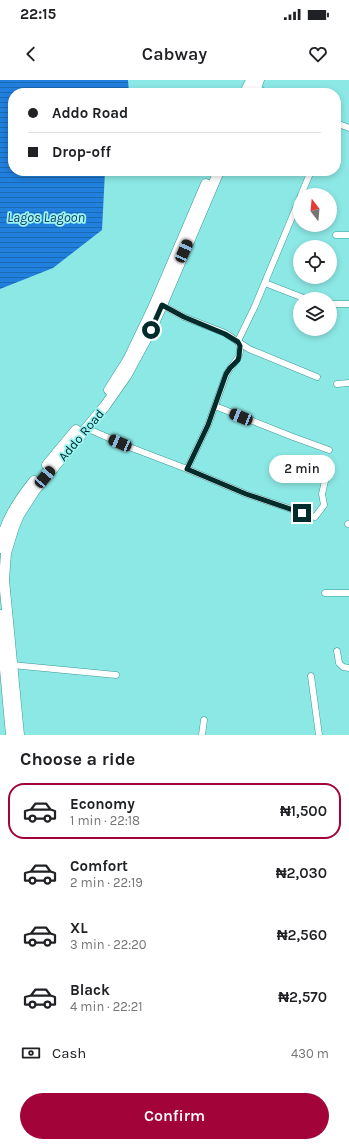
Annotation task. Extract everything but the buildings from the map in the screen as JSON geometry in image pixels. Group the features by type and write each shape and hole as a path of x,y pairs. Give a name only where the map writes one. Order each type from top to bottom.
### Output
{"main road":[{"name":"Addo Road","path":"0,548 7,522 17,503 98,404 128,360 153,308 210,176"},
{"name":"Addo Road","path":"19,735 4,580 6,553 11,536 19,515 35,490 105,406 126,376 162,305 217,176"},
{"path":"0,615 11,735"}],"street":[{"path":"304,188 309,176"},
{"path":"187,469 230,368 238,360 240,346 238,342 265,283 293,215"},
{"path":"336,235 349,234"},
{"path":"265,283 293,294"},
{"path":"337,304 349,304"},
{"path":"162,305 184,317 225,334 249,349 317,377"},
{"path":"337,384 349,383"},
{"path":"215,406 329,450"},
{"path":"86,428 246,494 312,516 317,515 324,505 322,494 325,480"},
{"path":"325,593 349,593"},
{"path":"337,651 339,663 344,667 349,668"},
{"path":"12,666 116,675"},
{"path":"311,676 319,735"},
{"path":"202,735 204,720"}],"water":[{"name":"Lagos Lagoon","path":"0,80 128,80 129,88 8,88 8,176 105,176 102,230 53,268 0,289"}],"route":[{"path":"151,330 162,305 184,317 225,334 238,342 240,346 238,360 226,374 208,425 187,469 246,494 302,513"}]}
